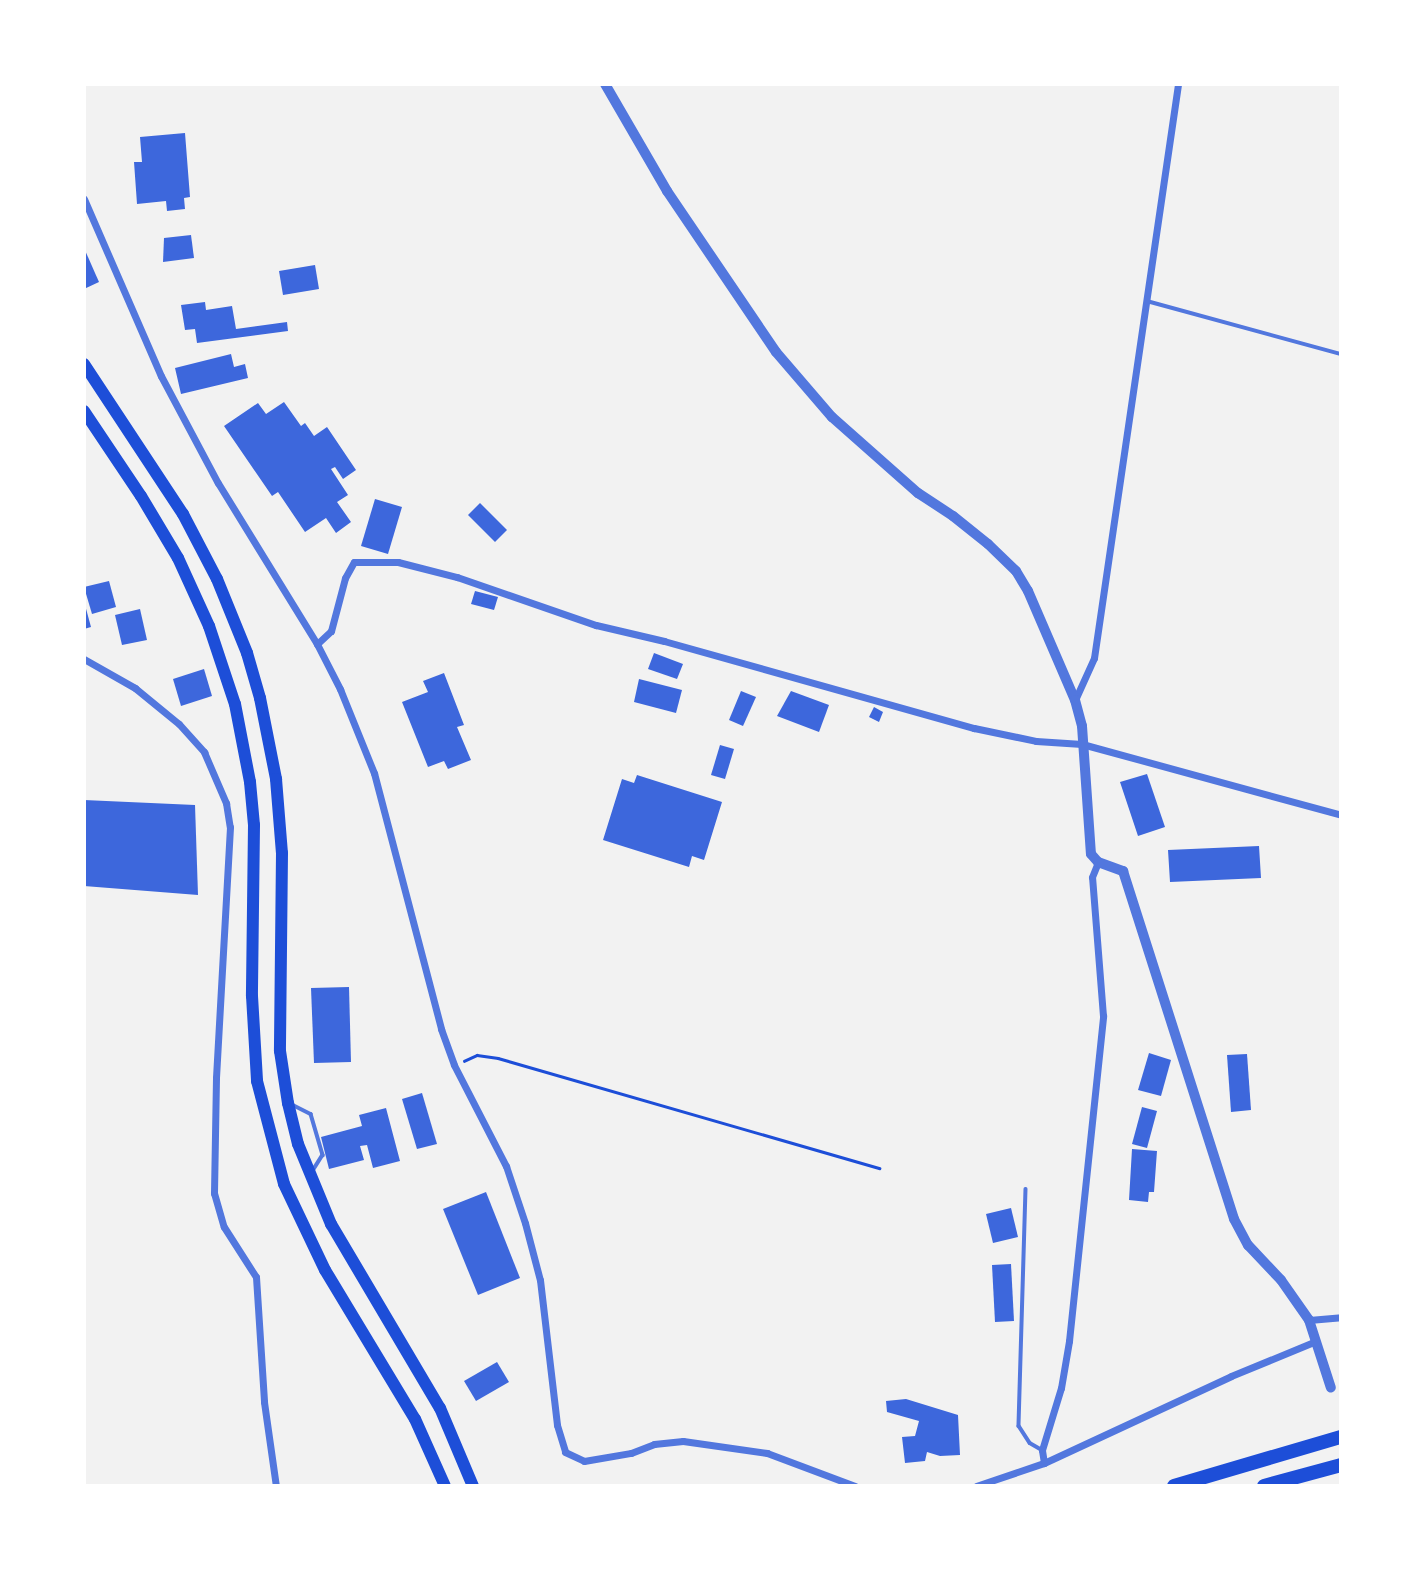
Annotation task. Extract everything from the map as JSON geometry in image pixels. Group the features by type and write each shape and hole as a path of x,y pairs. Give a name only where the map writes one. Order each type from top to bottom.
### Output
{"highway":[{"path":"1174,1486 1341,1437"},
{"path":"1264,1486 1341,1465"}],"main road":[{"path":"84,364 163,481 201,546 233,615 260,698 276,779 280,827 278,1000 280,1051 288,1103 309,1175 349,1259 440,1408 472,1486"},
{"path":"84,411 141,496 178,558 209,626 234,704 250,782 254,825 254,1054 262,1110 284,1184 325,1270 415,1419 445,1486"}],"street":[{"path":"605,84 667,191 776,352 832,417 878,460 918,494 977,535 1016,571 1075,700 1082,744 1091,854 1097,863 1123,871 1234,1219 1248,1245 1281,1280 1309,1320 1331,1388"},
{"path":"1075,700 1094,658 1178,84"},
{"path":"84,199 167,388 218,483 317,644 341,689 374,773 426,983 454,1065 506,1166 525,1223 540,1280 557,1425 565,1452 584,1461 631,1452 654,1444 683,1441 767,1453 855,1486"},
{"path":"317,644 331,631 345,578 354,562 398,562 457,577 596,625 664,641 974,728 1036,741 1082,744 1341,815"},
{"path":"84,659 135,688 179,724 204,752 226,803 230,827 216,1078 214,1193 224,1227 256,1276 264,1402 276,1486"},
{"path":"1044,1463 1042,1450 1061,1388 1069,1341 1073,1286 1083,1232 1086,1174 1103,1016 1092,877 1097,863"},
{"path":"1309,1320 1341,1317"},
{"path":"976,1486 1044,1463 1231,1376 1314,1342"}],"lane":[{"path":"1147,301 1341,354"},
{"path":"288,1103 311,1114 323,1154 318,1167 309,1175"},
{"path":"1026,1189 1019,1426 1030,1443 1042,1450"}],"path":[{"path":"454,1065 477,1055 498,1058 879,1168"}],"building":[{"path":"185,133 190,197 184,198 185,209 167,211 166,201 137,204 134,162 142,162 140,137"},
{"path":"191,235 194,258 163,262 164,238"},
{"path":"84,248 99,282 84,289"},
{"path":"315,265 319,289 283,295 279,271"},
{"path":"205,302 206,310 232,306 236,329 287,322 288,331 197,343 195,329 185,330 181,305"},
{"path":"231,354 234,367 245,364 248,378 181,394 175,368"},
{"path":"284,402 301,426 305,423 314,436 327,427 356,470 343,479 335,467 331,469 348,495 337,502 351,522 336,533 326,518 305,532 278,492 272,496 224,426 258,403 266,414"},
{"path":"375,499 402,507 388,554 361,546"},
{"path":"480,503 507,530 495,542 468,515"},
{"path":"109,581 116,607 92,614 84,587"},
{"path":"475,591 498,597 494,610 471,604"},
{"path":"84,606 91,627 84,629"},
{"path":"140,609 147,640 122,645 115,615"},
{"path":"654,653 683,664 677,679 648,669"},
{"path":"204,669 212,696 181,706 173,679"},
{"path":"444,673 464,725 457,727 471,760 448,769 444,761 428,767 402,702 428,692 423,681"},
{"path":"639,679 682,690 676,713 634,702"},
{"path":"741,691 756,697 743,726 729,720"},
{"path":"791,691 829,705 819,732 777,716"},
{"path":"874,707 883,712 879,722 869,717"},
{"path":"720,745 734,749 725,779 711,775"},
{"path":"1147,774 1165,827 1138,836 1120,782"},
{"path":"637,775 722,802 704,860 692,856 689,867 603,840 622,779 634,783"},
{"path":"84,800 195,805 198,895 84,886"},
{"path":"1259,846 1261,878 1170,882 1168,850"},
{"path":"349,987 351,1062 314,1063 311,988"},
{"path":"1149,1053 1171,1060 1161,1096 1138,1090"},
{"path":"1247,1054 1251,1110 1231,1112 1227,1055"},
{"path":"422,1093 437,1144 417,1149 402,1099"},
{"path":"1142,1107 1157,1111 1147,1148 1132,1144"},
{"path":"386,1108 400,1161 373,1168 367,1145 360,1146 364,1160 329,1169 321,1137 362,1126 359,1115"},
{"path":"1132,1149 1157,1151 1154,1192 1149,1192 1148,1202 1129,1200"},
{"path":"486,1192 520,1278 478,1295 443,1209"},
{"path":"1011,1208 1018,1237 993,1243 986,1214"},
{"path":"1011,1264 1014,1321 995,1322 992,1265"},
{"path":"497,1362 509,1382 476,1401 464,1381"},
{"path":"906,1399 958,1415 960,1455 940,1456 927,1452 925,1461 905,1463 902,1437 915,1436 919,1421 887,1412 886,1401"}]}
